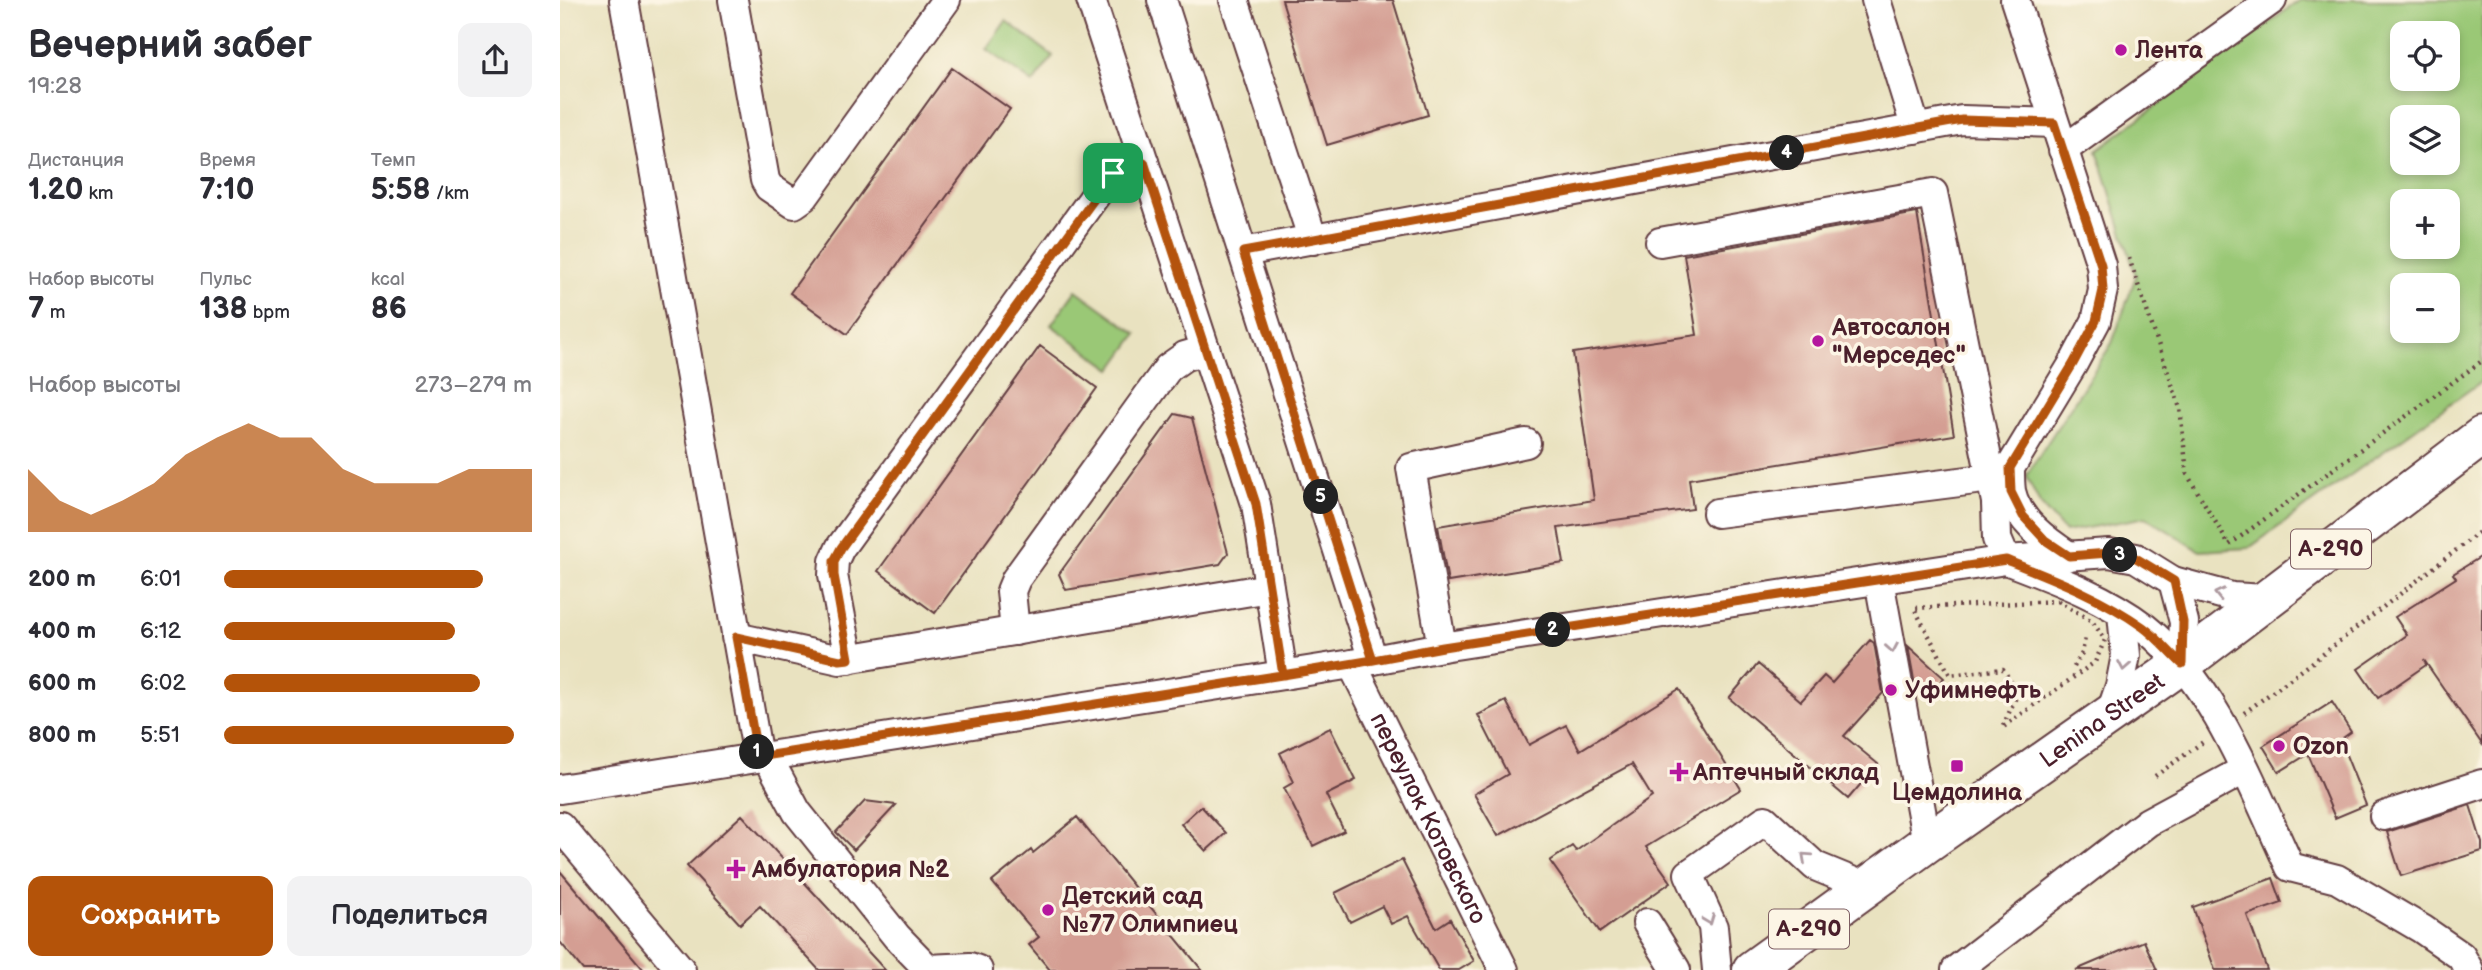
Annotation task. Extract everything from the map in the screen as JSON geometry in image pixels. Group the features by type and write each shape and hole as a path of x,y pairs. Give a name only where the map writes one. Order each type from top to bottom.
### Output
{"highway":[{"name":"Lenina Street","path":"1752,970 2182,664 2482,436"}],"street":[{"path":"624,0 736,637 762,757 797,813 897,937 928,969 970,967 978,970"},
{"path":"733,0 765,180 769,187 794,204 804,197 946,0"},
{"path":"1091,0 1256,504 1283,675"},
{"name":"переулок Котовского","path":"1162,0 1243,252 1363,662 1503,970"},
{"path":"1234,0 1313,240"},
{"path":"1877,0 1916,129"},
{"path":"1999,483 2073,364 2096,321 2103,290 2101,265 2015,0"},
{"path":"2063,150 2272,0"},
{"path":"1243,252 1962,120 2054,123"},
{"path":"849,659 834,575 834,561 841,548 1108,178 1113,173 1144,162"},
{"path":"1660,242 1933,194 1999,483 1997,539 2006,560 2063,582 2122,614 2144,628 2182,664 2224,727 2290,867 2337,879 2422,929 2461,956 2469,970"},
{"path":"1015,631 1011,591 1016,579 1168,368 1185,356 1206,350"},
{"path":"1443,647 1411,468 1526,443"},
{"path":"1717,513 1999,483 2011,492 2023,516 2045,540 2069,556"},
{"path":"560,789 1283,675 1443,647 2006,560 2109,553 2136,558 2174,581 2232,597 2265,599"},
{"path":"1879,580 1927,843"},
{"path":"2174,581 2183,622 2182,664"},
{"path":"736,637 840,660 1269,588"},
{"path":"2109,715 2120,686 2126,655 2122,614"},
{"path":"1956,970 2148,822 2244,770"},
{"path":"2384,816 2482,784"},
{"path":"1717,970 1713,927 1689,874 1765,820 1815,866 1866,887"},
{"path":"560,826 681,970"},
{"path":"1647,923 1676,970"}],"path":[{"path":"2126,251 2180,408 2187,474 2229,545 2482,361"},
{"path":"2155,776 2309,665 2482,530"},
{"path":"2057,601 2092,621 2105,640 2095,662 2002,728 2018,693 2003,669 1950,675 1914,608 2057,601"},
{"path":"2074,667 2082,653 2085,638"}],"green space":[{"path":"2300,0 2482,0 2482,381 2249,548 2200,551 2146,517 2065,532 2040,504 2026,476 2112,343 2136,276 2097,150"},
{"path":"1006,21 1053,56 1033,83 986,49"},
{"path":"1076,290 1137,334 1112,369 1051,325"}],"building":[{"path":"1282,0 1393,0 1428,115 1327,145"},
{"path":"952,68 1010,109 847,334 790,293"},
{"name":"Автосалон \"Мерседес\"","path":"1917,213 1954,435 1689,479 1693,509 1558,528 1564,563 1448,582 1438,526 1594,500 1573,353 1697,335 1684,255"},
{"path":"1040,346 1097,388 935,613 878,571"},
{"path":"1175,414 1192,418 1228,553 1220,564 1066,590 1059,574"},
{"path":"2482,556 2482,744 2424,660 2426,665 2378,698 2358,669 2407,635 2395,617 2456,578 2453,574"},
{"path":"1870,640 1874,643 1883,693 1844,736 1878,764 1848,799 1729,698 1758,664 1801,701 1824,676 1832,683"},
{"path":"1908,646 1944,678 1925,699 1916,691"},
{"path":"1679,689 1741,789 1646,847 1671,882 1600,932 1550,861 1572,846 1576,851 1652,797 1632,764 1498,836 1474,794 1508,774 1478,715 1506,701 1529,745 1566,725 1580,750"},
{"path":"2332,702 2351,732 2340,740 2366,805 2335,818 2308,754 2279,772 2263,746"},
{"path":"1330,728 1356,780 1326,795 1344,831 1313,846 1284,788 1294,782 1280,753"},
{"path":"865,801 896,805 854,850 836,832"},
{"path":"2470,805 2482,851 2401,876 2387,832"},
{"path":"1201,806 1226,833 1206,851 1181,824"},
{"path":"742,815 885,970 819,970 760,906 740,924 687,866"},
{"path":"1077,817 1202,970 1050,970 1029,945 1039,937 992,882"},
{"path":"1402,860 1436,928 1450,919 1474,961 1459,970 1439,970 1408,916 1391,924 1382,906 1350,922 1335,893"},
{"path":"560,871 644,970 583,970 560,942"},
{"path":"2273,878 2282,903 2247,915 2267,970 2215,970 2193,907"},
{"path":"2144,941 2157,970 2076,970"}],"place":[{"name":"Лента","path":"2121,50"},
{"name":"Автосалон \"Мерседес\"","path":"1818,341"},
{"name":"Уфимнефть","path":"1891,690"},
{"name":"Ozon","path":"2279,746"},
{"name":"Цемдолина","path":"1957,766"},
{"name":"Аптечный склад","path":"1679,772"},
{"name":"Амбулатория №2","path":"736,869"},
{"name":"Детский сад №77 Олимпиец","path":"1048,910"}],"route":[{"path":"1113,173 841,548 834,561 834,575 849,659 840,660 736,637 758,757 1352,664 1443,647 2006,560 2063,582 2100,601 2144,628 2182,664 2183,622 2174,581 2136,558 2109,553 2069,556 2045,540 2023,516 2011,492 2010,468 2096,321 2103,290 2101,265 2054,123 1962,120 1243,252 1373,660 1283,675 1256,504 1144,162 1113,173"}]}
